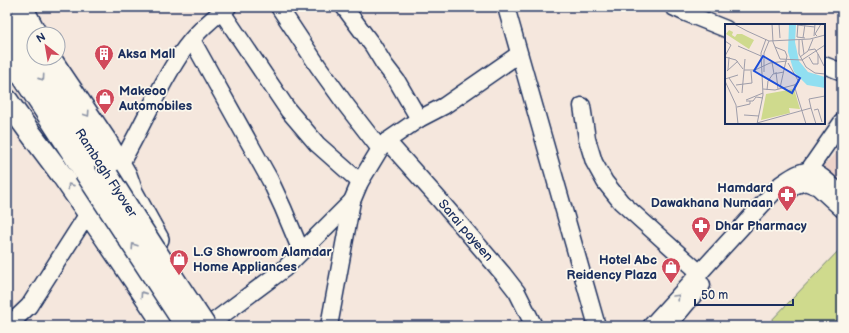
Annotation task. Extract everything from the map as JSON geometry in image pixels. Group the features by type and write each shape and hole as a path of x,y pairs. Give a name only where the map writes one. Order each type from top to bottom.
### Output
{"main road":[{"path":"22,7 32,26"},
{"name":"Rambagh Flyover","path":"7,21 24,52 66,111 140,224 163,264 211,325"},
{"name":"Rambagh Flyover","path":"7,52 186,326"},
{"path":"55,66 106,141 126,174 132,192 157,238 211,325"},
{"path":"7,100 88,212 165,326"}],"street":[{"name":"Sarai payeen","path":"279,7 346,105 383,145 437,197 503,274 516,292 534,326"},
{"path":"344,7 373,46 419,119"},
{"path":"506,7 597,326"},
{"path":"673,7 725,29"},
{"path":"8,326 29,306 88,212 107,186 176,62 192,40 225,9 288,110 317,144 360,182"},
{"path":"192,40 270,180 301,251"},
{"path":"329,326 352,201 360,182 383,145 419,119 444,106 519,54"},
{"path":"825,65 842,72"},
{"path":"582,106 587,139 594,162 605,182 621,202 700,273"},
{"path":"808,171 842,122"},
{"path":"651,326 781,184 796,175 808,171 821,175 842,195"},
{"path":"668,326 703,284 794,186 805,182 818,187 842,209"},
{"path":"211,325 284,270 301,251 352,201"}],"shaded area":[{"path":"842,147 842,187 821,168"}],"green space":[{"path":"842,247 842,326 766,326"}],"place":[{"name":"Aksa Mall","path":"104,71"},
{"name":"Makeoo Automobiles","path":"105,115"},
{"name":"Hamdard Dawakhana Numaan","path":"787,212"},
{"name":"Dhar Pharmacy","path":"701,243"},
{"name":"L.G Showroom Alamdar Home Appliances","path":"179,276"},
{"name":"Hotel Abc Reidency Plaza","path":"671,284"}]}
